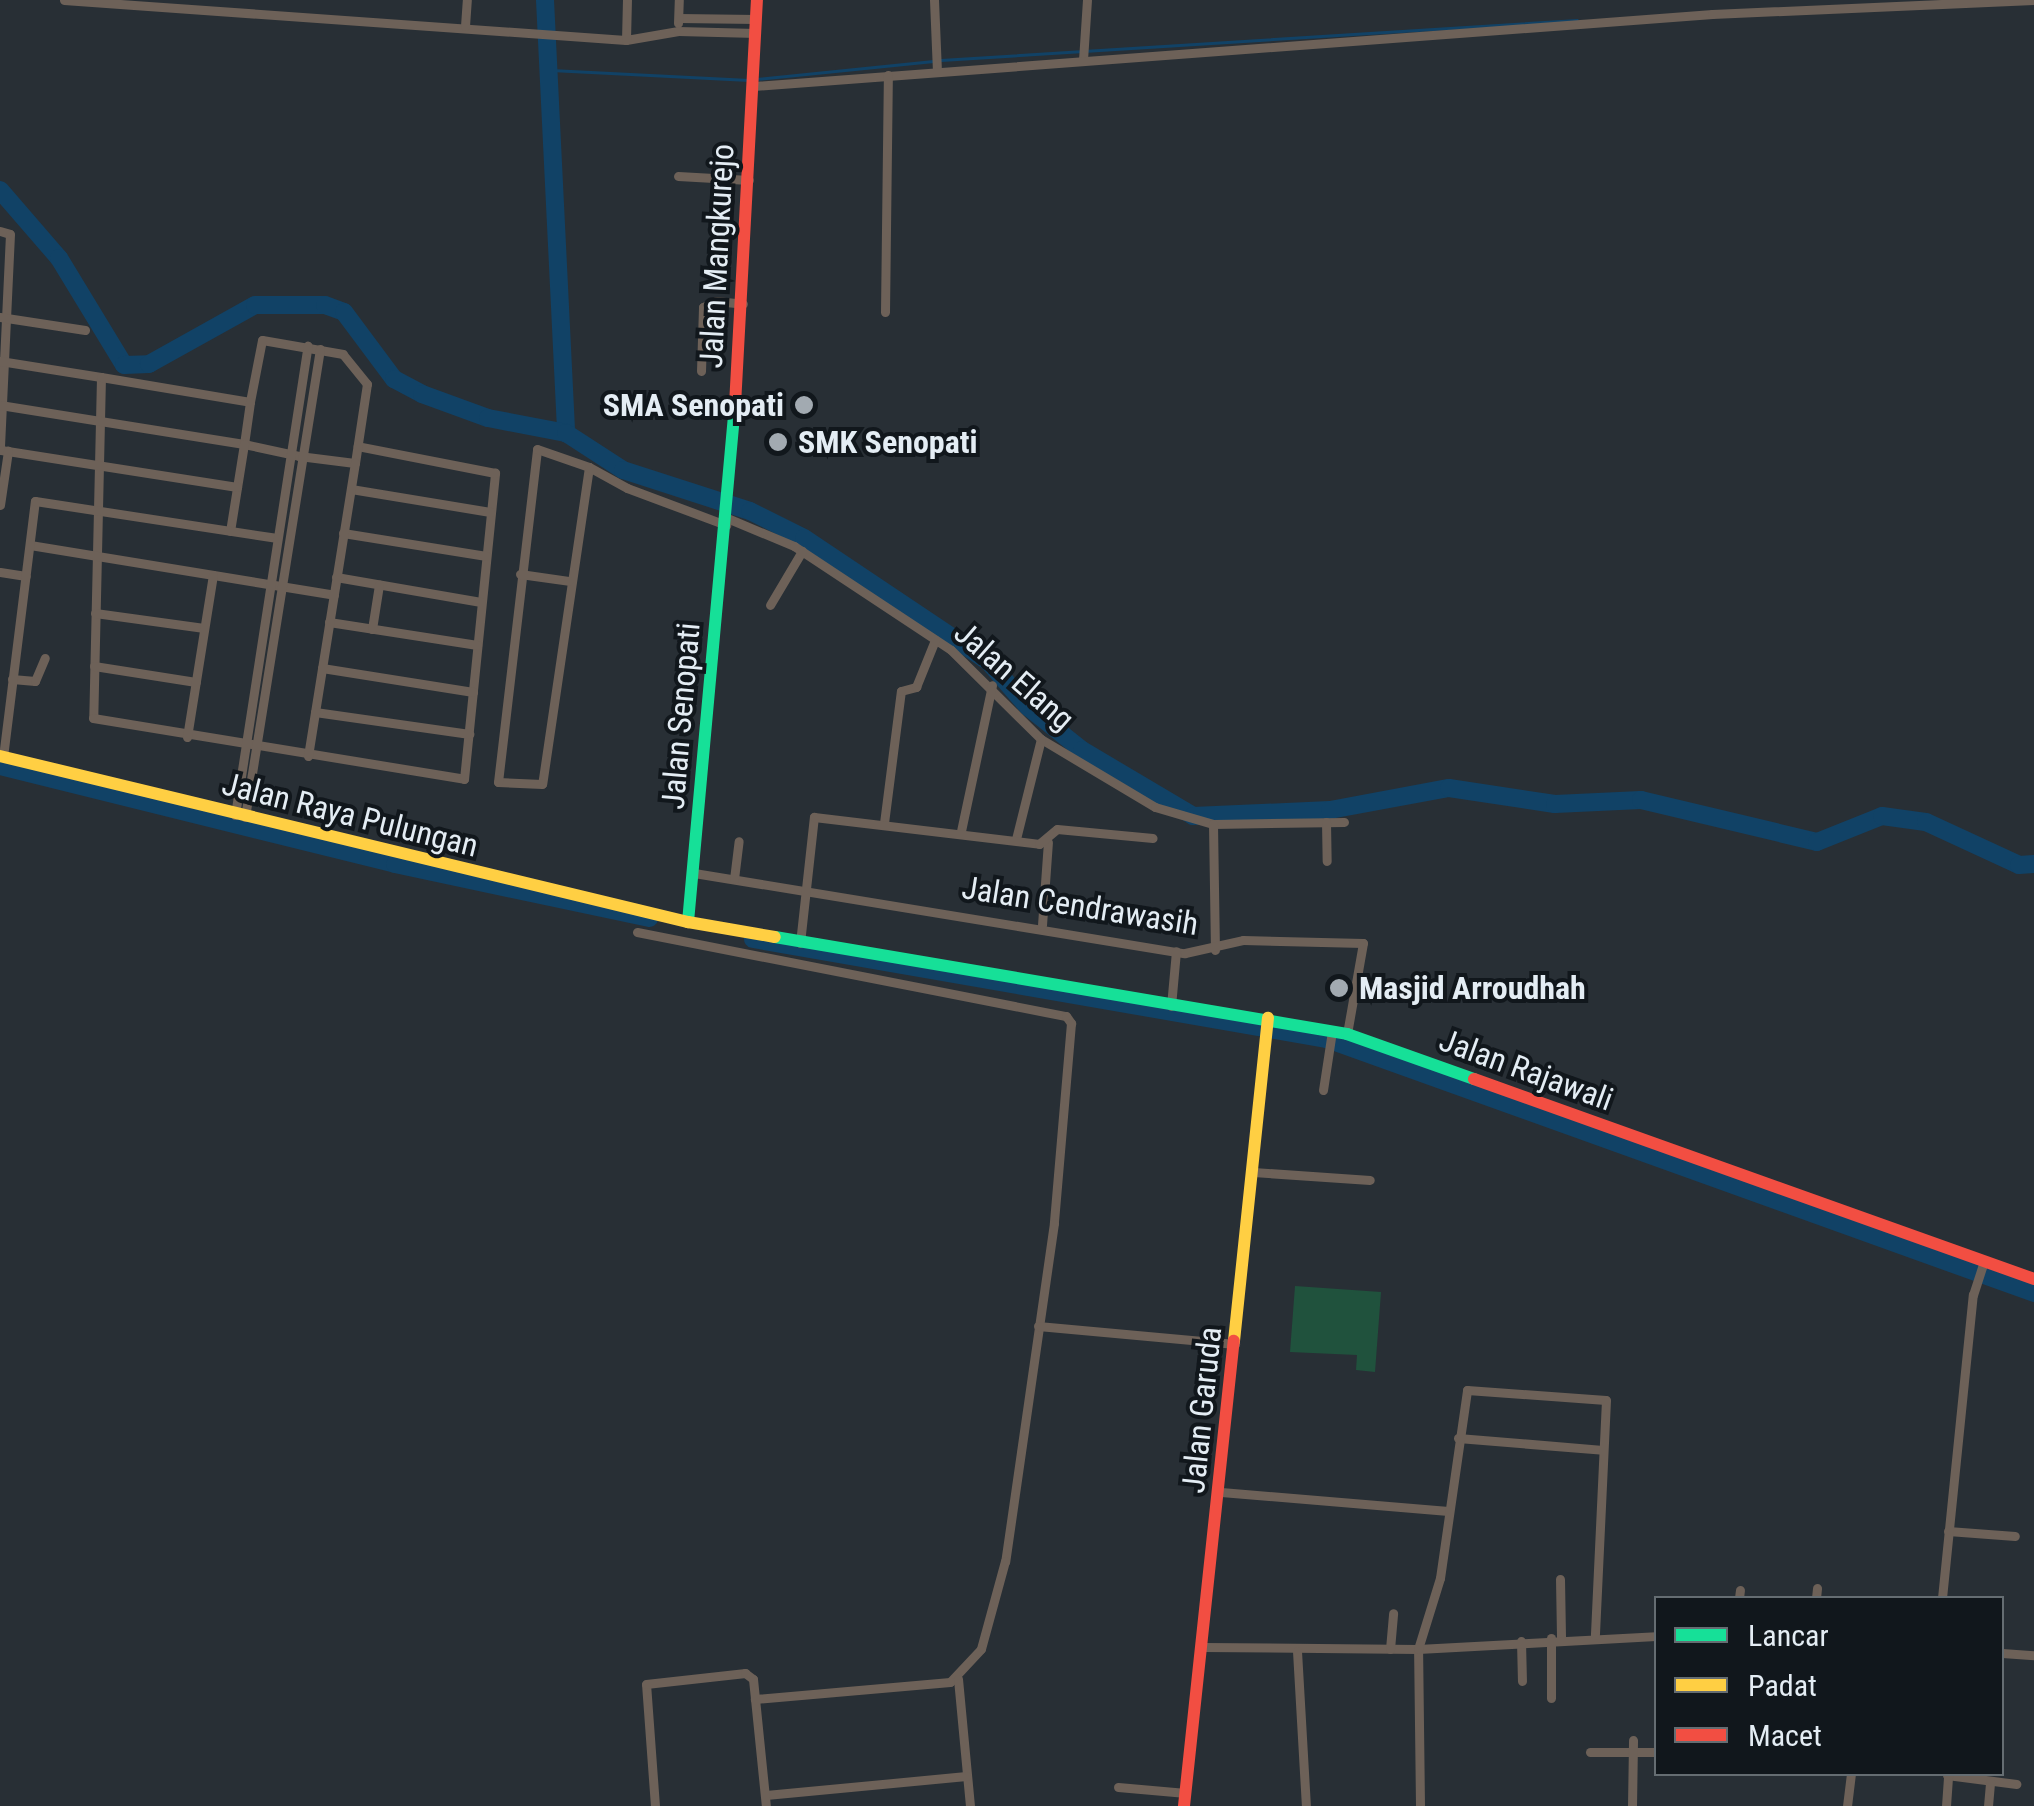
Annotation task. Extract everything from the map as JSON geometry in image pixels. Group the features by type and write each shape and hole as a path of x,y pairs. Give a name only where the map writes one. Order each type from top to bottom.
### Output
{"street":[{"path":"64,0 626,40 678,30 756,26"},
{"path":"274,14 275,0"},
{"path":"465,26 467,0"},
{"path":"626,40 628,0"},
{"path":"678,30 679,0"},
{"name":"Jalan Mangkurejo","path":"727,519 743,304 757,0"},
{"path":"934,0 936,66"},
{"path":"1083,54 1087,0"},
{"path":"755,79 888,75 936,66 1083,54 1712,14 2034,0"},
{"path":"679,18 756,26"},
{"path":"884,312 888,75"},
{"path":"678,176 749,180"},
{"path":"0,231 10,234 5,273 0,505"},
{"path":"701,371 703,307 716,300 743,304"},
{"path":"4,317 85,330"},
{"path":"230,531 262,340 342,354 366,382 308,756"},
{"path":"240,816 278,585 308,346"},
{"path":"278,585 277,538 320,349"},
{"path":"2,361 250,402"},
{"path":"102,377 95,719 252,749 461,780 493,470 358,446"},
{"path":"2,405 355,462"},
{"path":"3,450 237,487"},
{"name":"Jalan Elang","path":"520,574 536,451 588,466 802,551 936,640 992,685 1041,738 1155,807 1214,824 1344,822"},
{"path":"569,581 520,574 498,782 542,784 588,466"},
{"path":"350,489 490,512"},
{"path":"1,756 35,501 277,538"},
{"name":"Jalan Senopati","path":"688,922 727,519"},
{"path":"344,533 486,556"},
{"path":"30,545 334,595"},
{"path":"770,605 802,551"},
{"path":"0,572 26,576"},
{"path":"187,737 214,575"},
{"path":"336,577 481,602"},
{"path":"372,629 379,584"},
{"path":"95,613 204,628"},
{"path":"329,622 477,645"},
{"path":"884,824 902,692 916,687 936,640"},
{"path":"12,679 35,681 44,658"},
{"path":"94,666 196,682"},
{"path":"322,668 473,692"},
{"path":"961,831 992,685"},
{"path":"315,712 468,734"},
{"path":"1016,839 1041,738"},
{"name":"Jalan Raya Pulungan","path":"1,756 688,922"},
{"path":"800,944 812,818 1048,842"},
{"path":"1326,822 1327,861"},
{"path":"1214,824 1214,950"},
{"path":"1042,926 1048,842 1057,829 1153,838"},
{"path":"734,879 739,841"},
{"name":"Jalan Cendrawasih","path":"694,873 1042,926 1176,951 1214,950 1243,940 1366,944 1347,1034"},
{"name":"Jalan Rajawali","path":"688,922 1170,1006 1330,1040 1347,1034 1982,1265 2034,1278"},
{"path":"637,932 1070,1018 1063,1156 993,1618 958,1679 970,1806"},
{"path":"1170,1006 1176,951"},
{"name":"Jalan Garuda","path":"1185,1799 1237,1344 1267,1028"},
{"path":"1323,1090 1330,1040"},
{"path":"1253,1172 1370,1180"},
{"path":"1942,1596 1976,1284 1982,1265"},
{"path":"1038,1326 1237,1344"},
{"path":"1420,1806 1418,1649 1440,1578 1465,1393 1472,1389 1601,1397 1606,1403 1595,1636"},
{"path":"1458,1438 1604,1450"},
{"path":"1221,1492 1448,1511"},
{"path":"1948,1531 2016,1536"},
{"path":"1551,1698 1560,1579"},
{"path":"1390,1649 1393,1613"},
{"path":"1202,1647 1297,1651 1418,1649 1556,1638 1654,1636"},
{"path":"1521,1641 1522,1681"},
{"path":"1297,1651 1306,1806"},
{"path":"2004,1654 2034,1655"},
{"path":"655,1806 646,1684 745,1672 756,1700 766,1800 966,1776"},
{"path":"756,1700 958,1679"},
{"path":"1632,1806 1633,1746"},
{"path":"1590,1752 1633,1746 1654,1751"},
{"path":"1847,1806 1852,1776"},
{"path":"1946,1806 1948,1776"},
{"path":"1960,1776 2016,1784"},
{"path":"1988,1806 1990,1781"},
{"path":"1118,1787 1185,1799"}],"green space":[{"path":"1295,1286 1381,1292 1375,1372 1356,1370 1357,1355 1290,1352"}],"waterway":[{"path":"545,0 566,433"},
{"path":"941,60 1577,20"},
{"path":"757,79 933,61"},
{"path":"551,70 749,80"},
{"path":"0,190 59,258 124,365 149,364 255,305 325,305 344,312 394,379 422,394 488,418 566,433 623,470 750,511 804,538 988,661 1028,707 1082,750 1193,816 1330,810 1449,788 1555,804 1641,800 1817,842 1882,816 1926,822 2019,865 2034,864"},
{"path":"0,766 395,864 649,918"},
{"path":"753,939 1327,1039 2034,1293"}],"traffic: fast":[{"path":"688,922 735,405"},
{"path":"775,937 1347,1034 1474,1079"}],"traffic: slow":[{"path":"0,756 688,922 775,937"},
{"path":"1234,1341 1268,1018"}],"traffic: jam":[{"path":"735,405 757,0"},
{"path":"1474,1079 2034,1279"},
{"path":"1184,1806 1234,1341"}],"place":[{"name":"SMA Senopati","path":"804,405"},
{"name":"SMK Senopati","path":"778,442"},
{"name":"Masjid Arroudhah","path":"1339,988"}]}
